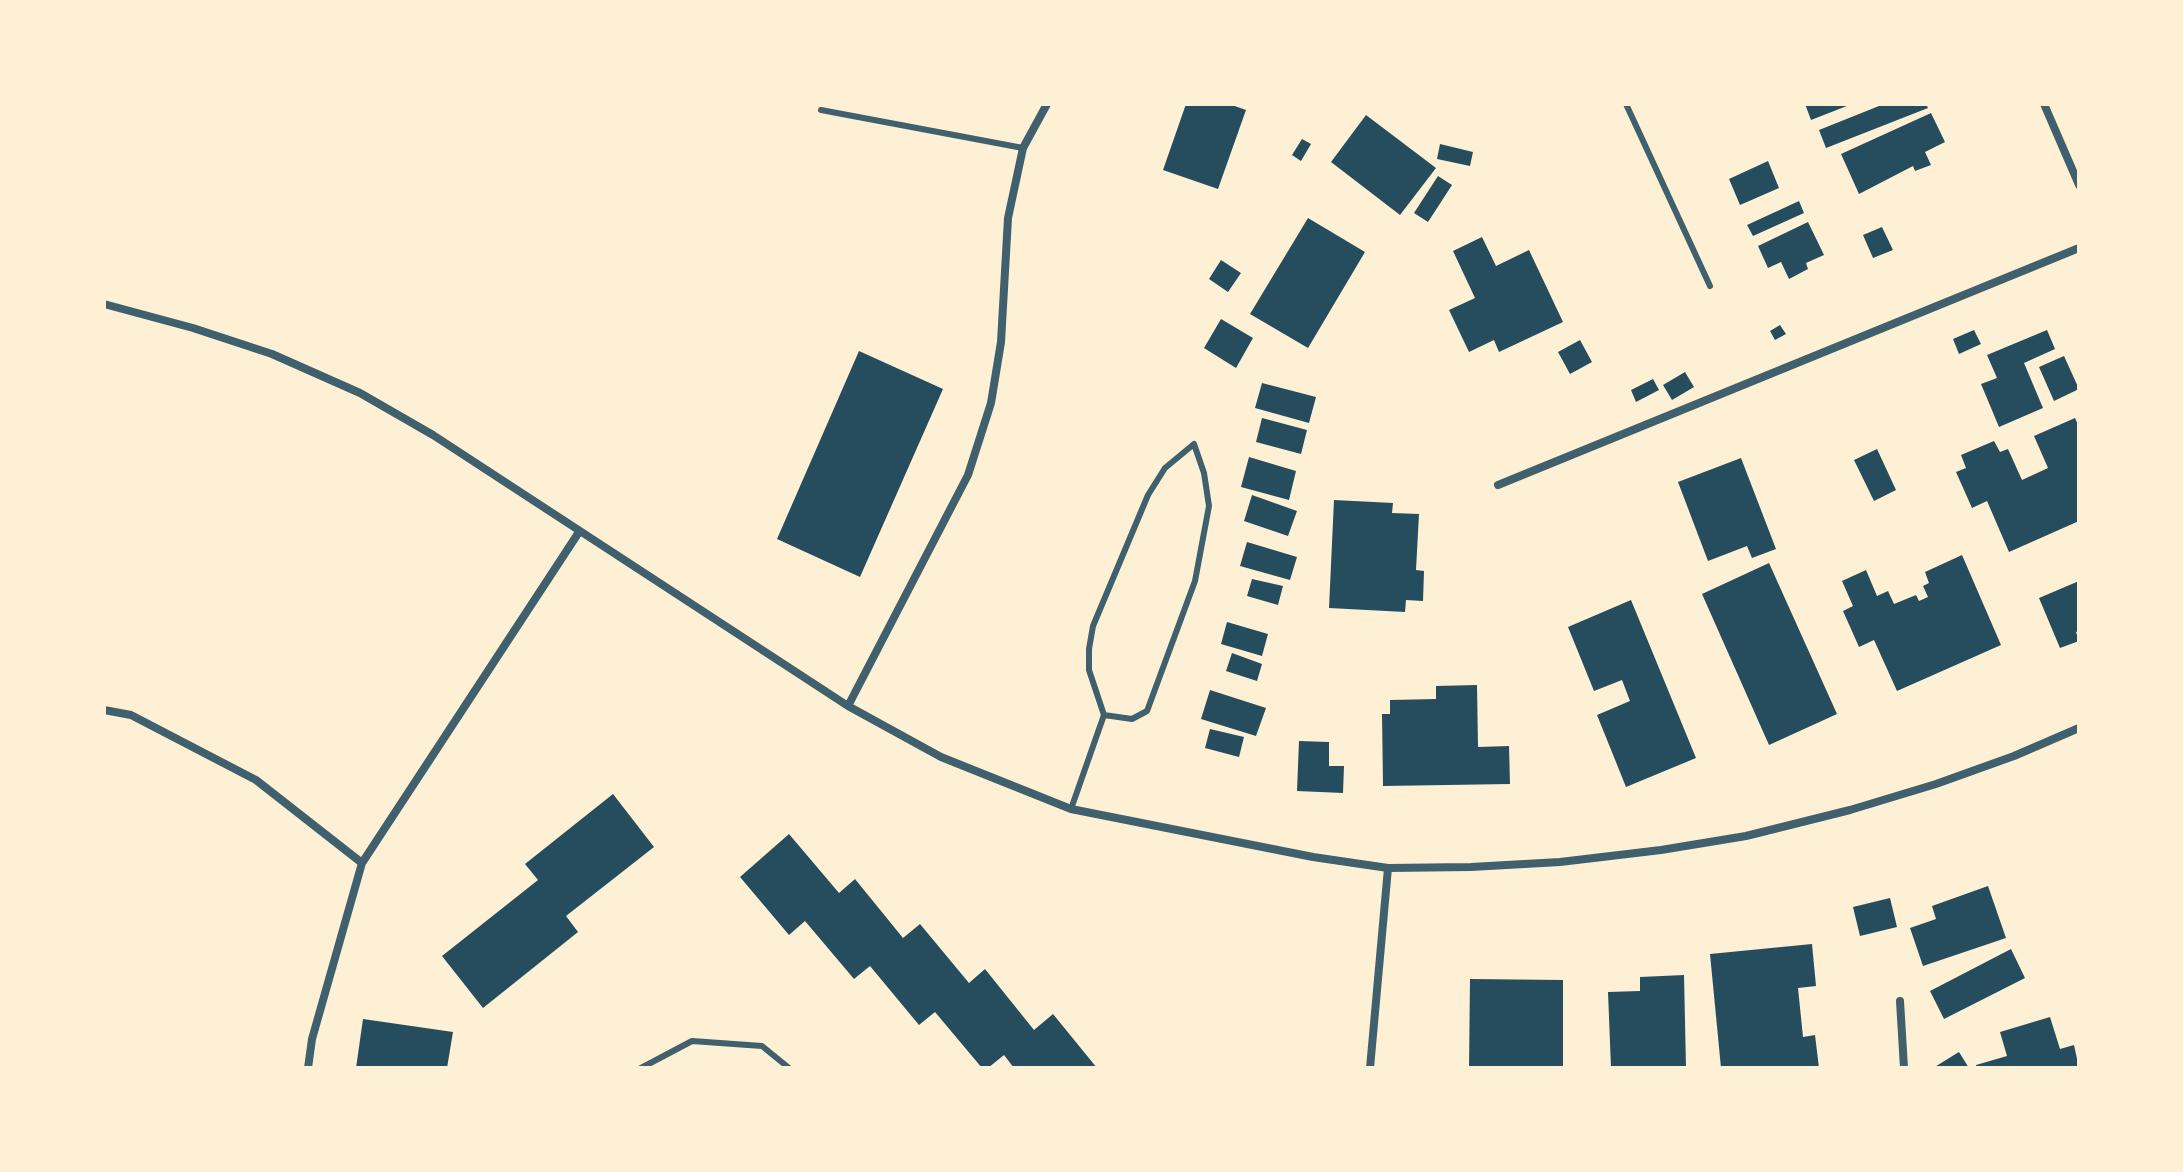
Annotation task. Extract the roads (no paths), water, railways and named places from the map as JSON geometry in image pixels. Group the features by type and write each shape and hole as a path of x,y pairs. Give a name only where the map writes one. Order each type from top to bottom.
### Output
{"street":[{"path":"848,706 968,475 991,403 1001,342 1008,218 1023,148 1047,104"},
{"path":"2044,104 2079,185"},
{"path":"1498,485 2079,248"},
{"path":"104,304 272,354 360,393 433,435 848,706 941,757 1071,809 1313,857 1388,868 1560,862 1746,836 1936,784 2079,728"},
{"path":"308,1068 312,1039 362,863 579,532"},
{"path":"104,710 131,715 256,780 362,863"},
{"path":"1370,1068 1388,868"},
{"path":"1900,1001 1904,1068"}],"lane":[{"path":"1626,104 1710,286"},
{"path":"821,110 1023,148"},
{"path":"1071,809 1104,715 1089,670 1093,626 1148,495 1165,468 1194,444 1204,473 1209,506 1195,581 1147,711 1132,719 1104,715"},
{"path":"641,1068 692,1041 762,1046 789,1068"}]}
